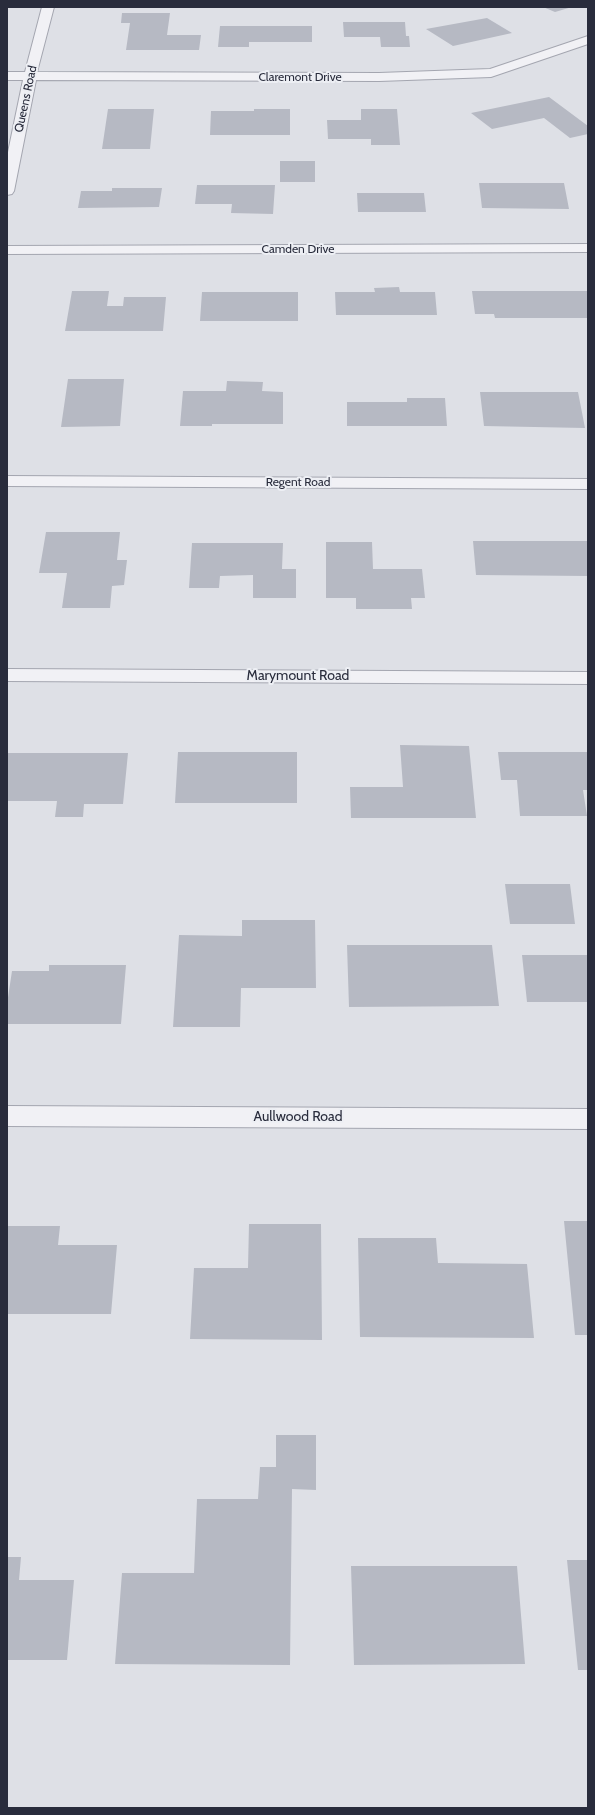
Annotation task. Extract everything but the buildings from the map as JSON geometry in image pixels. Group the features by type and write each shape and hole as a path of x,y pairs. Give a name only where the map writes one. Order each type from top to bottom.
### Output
{"street":[{"name":"Queens Road","path":"7,191 30,76 48,7"},
{"name":"Claremont Drive","path":"7,76 379,77 491,73 588,40"},
{"name":"Camden Drive","path":"7,250 588,248"},
{"name":"Regent Road","path":"7,481 588,484"},
{"name":"Marymount Road","path":"7,674 588,678"},
{"name":"Aullwood Road","path":"7,1116 588,1119"}]}
